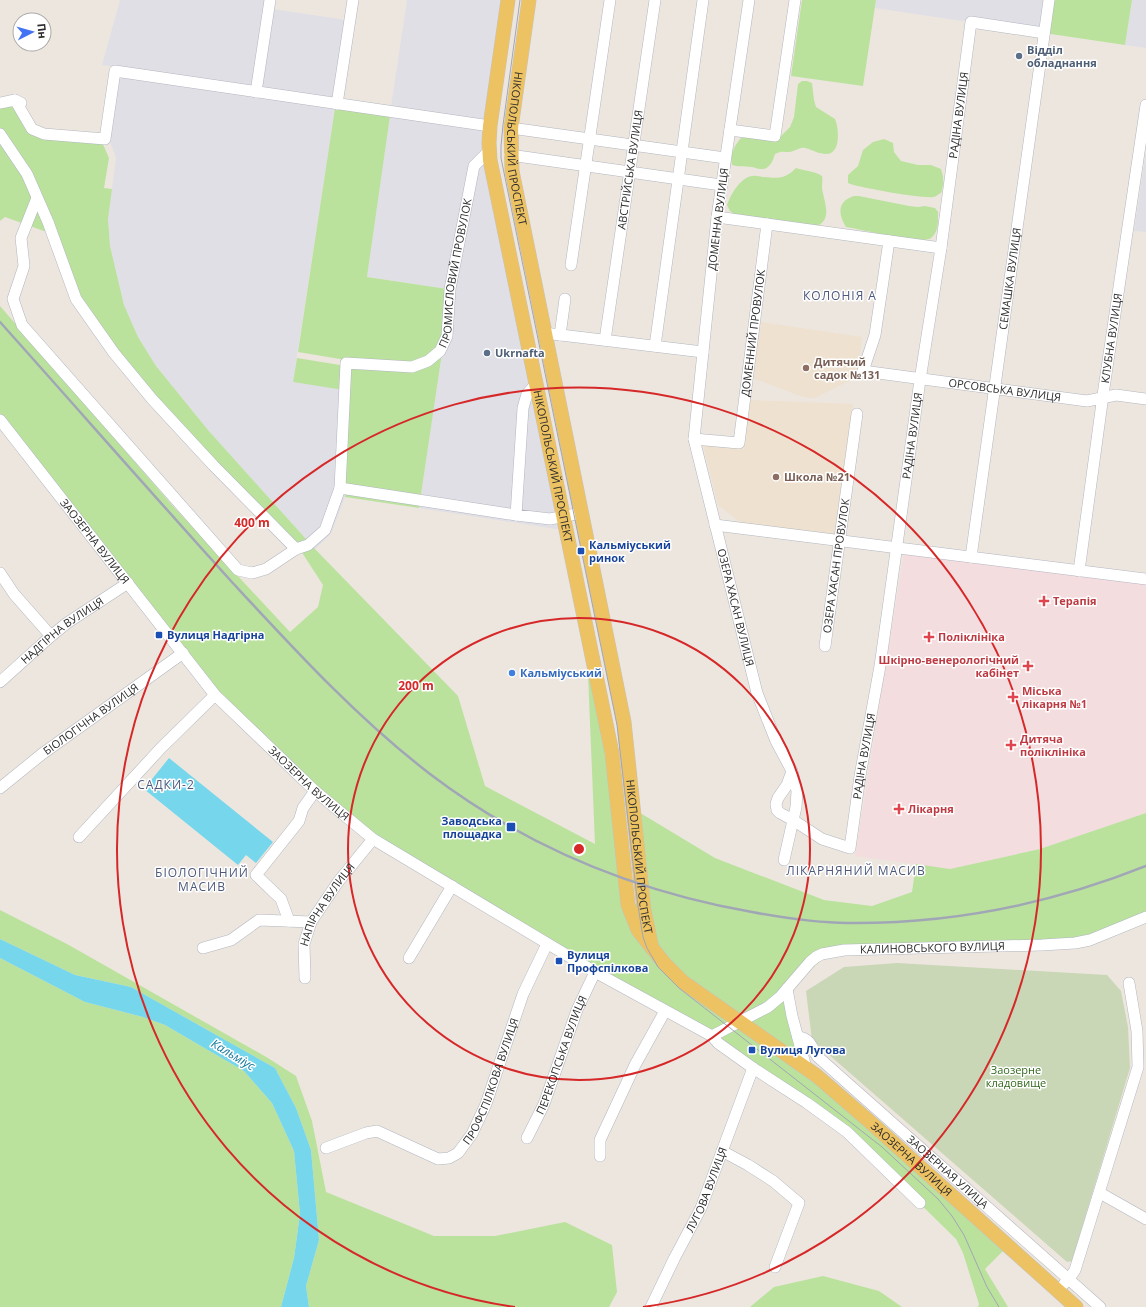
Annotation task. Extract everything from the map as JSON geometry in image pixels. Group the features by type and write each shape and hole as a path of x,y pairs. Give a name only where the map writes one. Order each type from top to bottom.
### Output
{"main road":[{"name":"НІКОПОЛЬСЬКИЙ ПРОСПЕКТ","path":"508,0 490,126 489,151 612,753 628,904 638,930 652,948"},
{"name":"НІКОПОЛЬСЬКИЙ ПРОСПЕКТ","path":"529,0 511,128 510,155 544,333 624,722 644,910 652,948"},
{"path":"525,331 544,333"},
{"name":"ЗАОЗЕРНА ВУЛИЦЯ","path":"652,948 664,963 683,982 806,1068 869,1121 1076,1307"}],"street":[{"path":"256,92 270,0"},
{"path":"337,104 353,0"},
{"path":"571,265 610,0"},
{"name":"АВСТРІЙСЬКА ВУЛИЦЯ","path":"605,340 655,0"},
{"path":"655,346 703,0"},
{"name":"ДОМЕННА ВУЛИЦЯ","path":"694,438 721,185 749,0"},
{"path":"730,130 775,136 795,0"},
{"name":"СЕМАШКА ВУЛИЦЯ","path":"971,557 1049,0"},
{"name":"РАДІНА ВУЛИЦЯ","path":"793,820 822,839 850,848 860,776 880,666 920,380 941,248 971,22 1044,33"},
{"path":"0,103 15,100 27,105 44,134 105,139 115,71 490,126"},
{"name":"КЛУБНА ВУЛИЦЯ","path":"1079,571 1146,105"},
{"path":"511,128 725,158"},
{"path":"0,134 27,174 48,222 76,298 114,353 152,399 213,465 296,549"},
{"name":"ПРОМИСЛОВИЙ ПРОВУЛОК","path":"340,488 346,363 412,367 428,361 440,351 447,336 450,289 474,166 489,151"},
{"path":"510,155 721,185"},
{"path":"37,198 21,238 24,266 13,299 22,325 238,570 252,573 266,569 296,549 308,545 325,530 340,488 543,519 581,513"},
{"path":"717,217 941,248"},
{"name":"ДОМЕННИЙ ПРОВУЛОК","path":"694,438 739,443 767,224"},
{"name":"ОРСОВСЬКА ВУЛИЦЯ","path":"889,241 875,335 863,372 1087,401 1116,395 1146,399"},
{"path":"560,335 565,298"},
{"path":"544,333 702,352"},
{"path":"516,515 523,408 527,394 536,384"},
{"name":"ОЗЕРА ХАСАН ПРОВУЛОК","path":"825,646 857,414"},
{"name":"ЗАОЗЕРНА ВУЛИЦЯ","path":"2,428 128,583 216,695 315,791 373,839 595,972 712,1036 718,1043 753,1068 807,1103 847,1132 920,1203"},
{"name":"ОЗЕРА ХАСАН ВУЛИЦЯ","path":"694,438 757,693 776,741 792,771 797,791 796,806 784,860"},
{"path":"715,525 1146,579"},
{"path":"0,573 14,594 51,636"},
{"name":"НАДГІРНА ВУЛИЦЯ","path":"0,682 67,623 128,583"},
{"name":"БІОЛОГІЧНА ВУЛИЦЯ","path":"0,788 42,754 183,653"},
{"path":"79,837 161,748 216,695"},
{"path":"792,771 787,785 778,798 776,804 777,810 780,814 793,820"},
{"path":"289,921 281,899 256,875 299,821 303,808 315,791"},
{"name":"НАПІРНА ВУЛИЦЯ","path":"305,978 304,944 311,922 338,882 373,839"},
{"path":"409,958 452,886"},
{"name":"КАЛИНОВСЬКОГО ВУЛИЦЯ","path":"740,1021 768,1007 780,998 810,962 822,954 834,951 1075,943 1098,937 1146,917"},
{"path":"203,948 231,940 259,920 311,922"},
{"name":"ПРОФСПІЛКОВА ВУЛИЦЯ","path":"326,1148 366,1133 377,1131 438,1159 449,1158 458,1153 472,1134 486,1104 523,994 547,944"},
{"name":"ПЕРЕКОПСЬКА ВУЛИЦЯ","path":"527,1138 544,1104 577,1010 595,972"},
{"path":"1058,1291 1075,1270 1142,1068 1141,1032 1129,982"},
{"path":"787,989 806,1068"},
{"path":"600,1156 600,1140 634,1065 665,1011"},
{"path":"712,1036 740,1021"},
{"name":"ЗАОЗЕРНАЯ УЛИЦА","path":"798,1037 803,1037 808,1040 818,1057 1100,1307"},
{"name":"ЛУГОВА ВУЛИЦЯ","path":"651,1307 701,1208 753,1068"},
{"path":"722,1151 773,1181 798,1203 775,1267"},
{"path":"1100,1193 1146,1219"}],"shaded area":[{"path":"120,0 265,0 252,86 102,65"},
{"path":"407,0 504,0 487,121 391,107"},
{"path":"876,0 1049,0 1044,33 875,8"},
{"path":"1132,0 1146,0 1146,48 1125,45"},
{"path":"273,9 346,20 334,98 261,88"},
{"path":"118,76 335,108 293,382 350,390 345,497 331,534 315,549 208,430 156,366 138,337 124,305 110,246 108,219 116,158 109,139"},
{"path":"390,116 486,130 486,149 471,164 447,289 367,277"},
{"path":"1146,151 1146,232 1134,231"},
{"path":"486,159 563,530 419,508 453,289 477,168"},
{"name":"Дитячий садок №131","path":"761,322 862,337 857,377 815,398 803,397 753,378"},
{"name":"Школа №21","path":"750,400 853,404 834,535 740,522 718,505 703,445 744,449"},
{"name":"Міська лікарня №1","path":"904,552 1146,582 1146,813 1040,849 950,869 855,856"}],"green space":[{"path":"802,0 876,0 863,86 791,76"},
{"path":"1049,0 1132,0 1125,45 1044,33"},
{"path":"802,81 812,83 816,107 835,119 838,140 832,153 827,154 800,148 791,152 781,152 775,154 770,164 764,169 732,165 733,150 741,138 779,138 790,127 794,117 798,84"},
{"path":"13,103 30,132 102,142 109,158 104,188 112,189 108,219 110,246 124,305 138,337 156,366 208,430 315,549 458,696 485,786 595,844 587,650 608,754 625,904 655,953 790,1058 1008,1246 985,1269 1008,1307 978,1307 979,1304 963,1253 956,1239 847,1132 718,1043 373,839 215,695 0,420 0,306 172,505 290,632 318,607 323,585 299,548 154,398 78,298 55,235 5,217 0,221 0,105"},
{"path":"335,108 390,116 367,277 447,289 444,336 438,349 412,364 346,360 298,352"},
{"path":"884,139 893,143 894,152 901,161 918,165 931,165 941,169 943,175 943,187 941,193 934,197 904,195 848,183 848,175 858,166 863,150 873,142"},
{"path":"796,168 822,176 826,216 820,224 814,227 736,216 730,211 727,205 736,187 748,177 782,177 789,174"},
{"path":"854,196 909,206 925,206 935,208 938,212 938,226 934,235 926,240 891,236 846,227 841,218 842,205 848,198"},
{"path":"442,353 419,508 345,497 350,391 293,382 297,358 346,366 412,370"},
{"path":"637,811 715,858 824,900 872,906 912,892 916,864 950,869 1040,849 1146,813 1146,923 1090,942 843,949 825,957 792,986 741,1017 688,979 668,960 655,943"},
{"path":"0,910 67,944 268,1058 296,1076 312,1121 326,1192 434,1236 495,1236 565,1222 612,1245 617,1292 609,1307 309,1307 306,1286 319,1240 311,1150 296,1108 275,1068 131,987 75,975 0,939"},
{"path":"0,958 85,1002 143,1017 165,1025 244,1071 272,1103 294,1151 300,1214 294,1258 281,1307 0,1307"},
{"name":"Заозерне кладовище","path":"897,963 1107,975 1121,991 1128,1027 1130,1068 1072,1261 1067,1262 812,1040 806,991 844,967"},
{"path":"791,994 810,1067 748,1021"},
{"path":"823,1276 879,1291 902,1307 750,1307 774,1287"}],"water":[{"path":"169,758 273,842 256,863 246,855 238,865 144,789"},
{"name":"Кальміус","path":"0,939 75,975 131,987 275,1068 296,1108 311,1150 319,1240 306,1286 309,1307 281,1307 294,1258 300,1214 294,1151 272,1103 244,1071 165,1025 143,1017 85,1002 0,958"}],"tram line":[{"path":"520,0 503,125 501,158 617,725 638,906 643,937 647,948 658,967 679,988 882,1147 938,1199 952,1216 964,1235 987,1287 999,1307"}],"railway":[{"path":"0,322 231,581 326,682 351,706 430,774 467,800 504,823 543,844 582,862 665,892 708,903 764,914 800,920 836,923 924,920 1000,909 1074,891 1146,866"}],"place":[{"name":"Відділ обладнання","path":"1019,56"},
{"name":"Ukrnafta","path":"487,353"},
{"name":"Дитячий садок №131","path":"806,368"},
{"name":"Школа №21","path":"776,477"},
{"name":"Кальміуський ринок","path":"581,551"},
{"name":"Терапія","path":"1044,601"},
{"name":"Вулиця Надгірна","path":"159,635"},
{"name":"Поліклініка","path":"929,637"},
{"name":"Шкірно-венерологічний кабінет","path":"1028,666"},
{"name":"Кальміуський","path":"512,673"},
{"name":"Міська лікарня №1","path":"1013,697"},
{"name":"Дитяча поліклініка","path":"1011,745"},
{"name":"Лікарня","path":"899,809"},
{"name":"Заводська площадка","path":"511,827"},
{"name":"Вулиця Профспілкова","path":"559,961"},
{"name":"Вулиця Лугова","path":"752,1050"}],"district":[{"name":"КОЛОНІЯ А","path":"840,296"},
{"name":"САДКИ-2","path":"166,785"},
{"name":"ЛІКАРНЯНИЙ МАСИВ","path":"856,871"},
{"name":"БІОЛОГІЧНИЙ МАСИВ","path":"202,880"}]}
